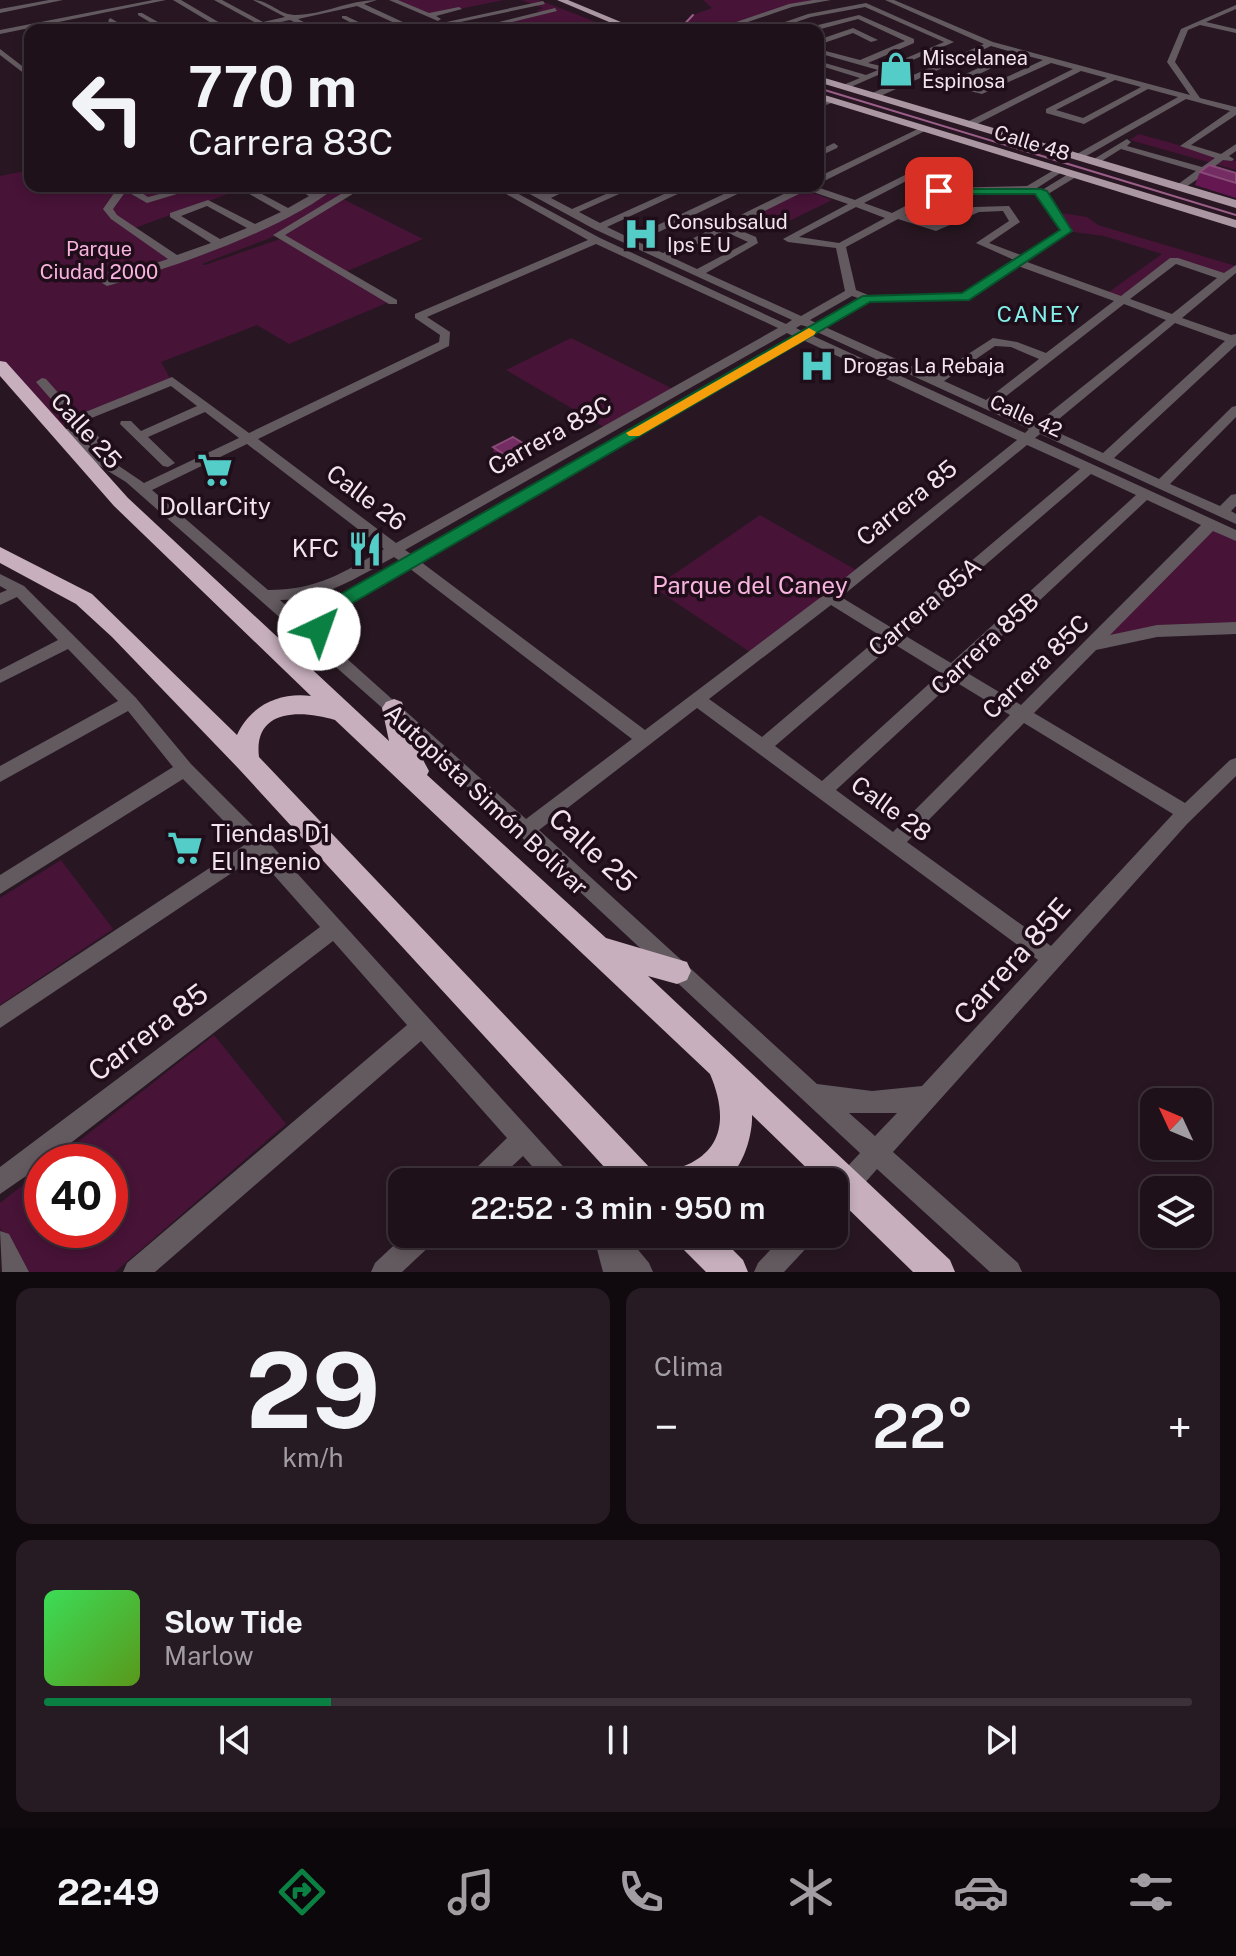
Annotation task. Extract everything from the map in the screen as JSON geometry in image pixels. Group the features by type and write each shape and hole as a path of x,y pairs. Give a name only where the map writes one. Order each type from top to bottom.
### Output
{"highway":[{"name":"Autopista Simón Bolívar","path":"4,371 38,394 121,502 343,713 721,1063 819,1168"},
{"path":"0,554 84,599 247,761 626,1168"},
{"path":"247,761 245,743 249,732 262,716 275,709 304,704 343,713"},
{"path":"394,708 402,744 411,763 434,795"},
{"path":"600,949 677,971"},
{"path":"712,1168 734,1139 738,1106 721,1063"},
{"name":"Autopista Simón Bolívar","path":"848,1197 938,1272"},
{"path":"706,1248 731,1272"}],"main road":[{"path":"561,0 621,24"},
{"path":"547,3 607,24"},
{"name":"Calle 48","path":"824,81 1236,204"},
{"name":"Calle 48","path":"824,98 1236,224"}],"street":[{"path":"1,17 60,0"},
{"path":"42,24 163,0 216,24"},
{"path":"217,0 262,24 374,0"},
{"path":"256,0 302,24"},
{"path":"392,0 446,23 547,3"},
{"path":"736,24 791,5 828,0"},
{"path":"888,0 990,44 1236,111"},
{"path":"90,24 193,2"},
{"path":"354,2 400,24"},
{"path":"488,24 547,3"},
{"path":"177,4 203,24"},
{"path":"791,5 810,15"},
{"path":"784,24 810,15 866,5 950,42 846,87"},
{"path":"429,15 474,6"},
{"path":"1197,99 1171,62 1185,29 1236,7"},
{"path":"1,17 65,8"},
{"path":"55,10 72,24"},
{"path":"332,20 375,11"},
{"path":"140,14 158,24"},
{"path":"1220,14 1236,17"},
{"path":"344,17 359,24"},
{"path":"824,26 859,17 911,41 861,63"},
{"path":"110,20 116,24"},
{"path":"864,35 938,21"},
{"path":"1203,21 1236,29"},
{"path":"0,32 24,27"},
{"path":"824,41 853,30 874,40 861,45"},
{"path":"873,96 990,44"},
{"path":"827,53 848,50"},
{"path":"0,51 24,71"},
{"path":"1019,52 952,84 982,92 1050,60"},
{"path":"827,53 886,70"},
{"path":"916,57 943,64"},
{"path":"18,66 24,64"},
{"path":"824,65 867,78"},
{"path":"970,124 1080,68"},
{"path":"1114,77 1049,111 1084,121 1148,86"},
{"path":"1078,157 1185,96"},
{"path":"1094,162 1197,99"},
{"path":"824,103 831,100"},
{"path":"1236,111 1184,146 1236,161"},
{"path":"824,178 925,129"},
{"path":"824,143 834,146 824,151"},
{"path":"1119,146 1236,180"},
{"path":"1180,187 1236,147"},
{"path":"1029,189 1059,170"},
{"path":"841,246 851,292 867,298 964,297 1066,231 1043,193 1029,189 939,191 841,246 788,239 913,174 927,178 939,191"},
{"path":"1043,193 1073,175"},
{"path":"120,192 108,209 114,217 175,259"},
{"path":"134,192 147,200 169,192"},
{"path":"251,192 290,213"},
{"path":"307,192 317,197"},
{"path":"107,283 257,229 324,192"},
{"path":"351,192 278,235 393,302"},
{"name":"Calle 42","path":"510,192 788,328"},
{"name":"Calle 42","path":"531,192 570,213 597,233 630,242 697,273 802,328 830,348 1146,494 1223,519"},
{"path":"542,198 556,192"},
{"path":"570,213 618,192"},
{"path":"136,484 250,440 445,344 446,334 419,316 678,192"},
{"path":"630,242 736,192"},
{"path":"663,257 795,192"},
{"path":"823,192 936,228 977,209 1000,207 1009,210 1015,222 981,243 1122,300 1235,339 1105,459"},
{"path":"219,243 173,215 208,203 257,229"},
{"path":"697,273 754,241 724,227"},
{"path":"987,405 1174,260 1231,272"},
{"name":"Carrera 85","path":"527,829 830,598 1041,430 1231,272"},
{"name":"Carrera 83C","path":"318,642 319,629 331,607 777,351 851,292"},
{"name":"Carrera 83C","path":"263,595 294,595 316,590 396,550 788,328 817,328 867,298"},
{"path":"742,307 761,329 760,337 747,352"},
{"name":"Calle 42","path":"817,328 1161,485 1223,519 1236,536"},
{"path":"935,381 988,344 999,341 1048,358"},
{"path":"777,351 801,345 830,348"},
{"name":"Calle 26","path":"76,420 172,381 645,739"},
{"name":"Calle 25","path":"38,394 76,420 136,484 394,708 811,1094 1009,1272"},
{"name":"Calle 25","path":"38,394 95,457 136,484"},
{"path":"138,437 206,407"},
{"path":"1161,485 1236,410"},
{"path":"633,416 635,424 648,425"},
{"path":"126,424 168,463"},
{"path":"597,437 610,438 611,446"},
{"name":"Carrera 85A","path":"762,747 1090,468"},
{"name":"Carrera 85B","path":"823,791 1146,494"},
{"name":"Carrera 85C","path":"894,843 1223,519 1236,498"},
{"path":"0,579 19,590 130,702 185,769 259,845 549,1168"},
{"path":"0,600 19,590"},
{"path":"830,598 1186,813"},
{"path":"1095,645 1157,631 1236,628"},
{"path":"0,677 71,640"},
{"name":"Calle 28","path":"697,699 1054,960"},
{"path":"0,775 130,702"},
{"name":"Carrera 85E","path":"848,1183 1186,813 1236,765"},
{"path":"0,885 185,769"},
{"path":"0,1018 259,845"},
{"name":"Carrera 85","path":"0,1182 333,929"},
{"path":"136,1272 423,1026"},
{"path":"811,1094 862,1103 887,1103 928,1096"},
{"path":"493,1168 523,1139"},
{"path":"0,1243 16,1272"},
{"path":"384,1272 409,1248"},
{"path":"610,1248 616,1272"},
{"path":"619,1248 640,1272"},
{"path":"767,1272 789,1248"}],"green space":[{"path":"392,0 504,0 429,15"},
{"path":"521,0 539,0 601,24 496,24 542,13 536,11 543,8"},
{"path":"703,0 828,0 791,5 735,24 685,24 693,15 712,8"},
{"path":"1139,134 1236,161 1236,170 1130,140"},
{"name":"Parque Ciudad 2000","path":"24,171 24,192 234,192 132,229 175,259 219,243 320,192 353,192 343,199 423,239 343,273 278,235 202,264 280,239 389,302 289,344 257,325 161,362 171,380 83,417 76,410 82,418 60,427 0,366 0,176"},
{"path":"796,192 810,192 832,200 767,232 739,220"},
{"path":"1055,212 1087,217 1098,225 1236,266 1226,277 1174,260 1122,300 1106,294 1162,254 1104,236 1066,231"},
{"path":"571,338 677,391 609,430 506,370"},
{"name":"Parque del Caney","path":"760,515 858,571 753,654 654,588"},
{"path":"1211,524 1236,536 1236,628 1190,628 1095,645"},
{"path":"61,860 113,929 0,1005 0,898"},
{"path":"214,1035 286,1124 115,1272 24,1272 0,1228 0,1203 24,1184 24,1248 128,1248 128,1144 75,1144"}],"building":[{"path":"1209,165 1236,173 1236,183 1200,172"},
{"path":"513,437 531,448 511,459 493,447"}],"waterway":[{"path":"685,24 693,15"},
{"path":"824,90 1236,215"}],"slow traffic":[{"path":"634,433 809,332"}],"place":[{"name":"Miscelanea Espinosa","path":"896,69"},
{"name":"Consubsalud Ips E U","path":"641,234"},
{"name":"Drogas La Rebaja","path":"817,366"},
{"name":"DollarCity","path":"215,470"},
{"name":"KFC","path":"365,549"},
{"name":"Tiendas D1 El Ingenio","path":"185,848"}],"district":[{"name":"CANEY","path":"1039,314"}],"route":[{"path":"319,629 331,607 867,298 964,297 1066,231 1043,193 1037,191 939,191"}]}
